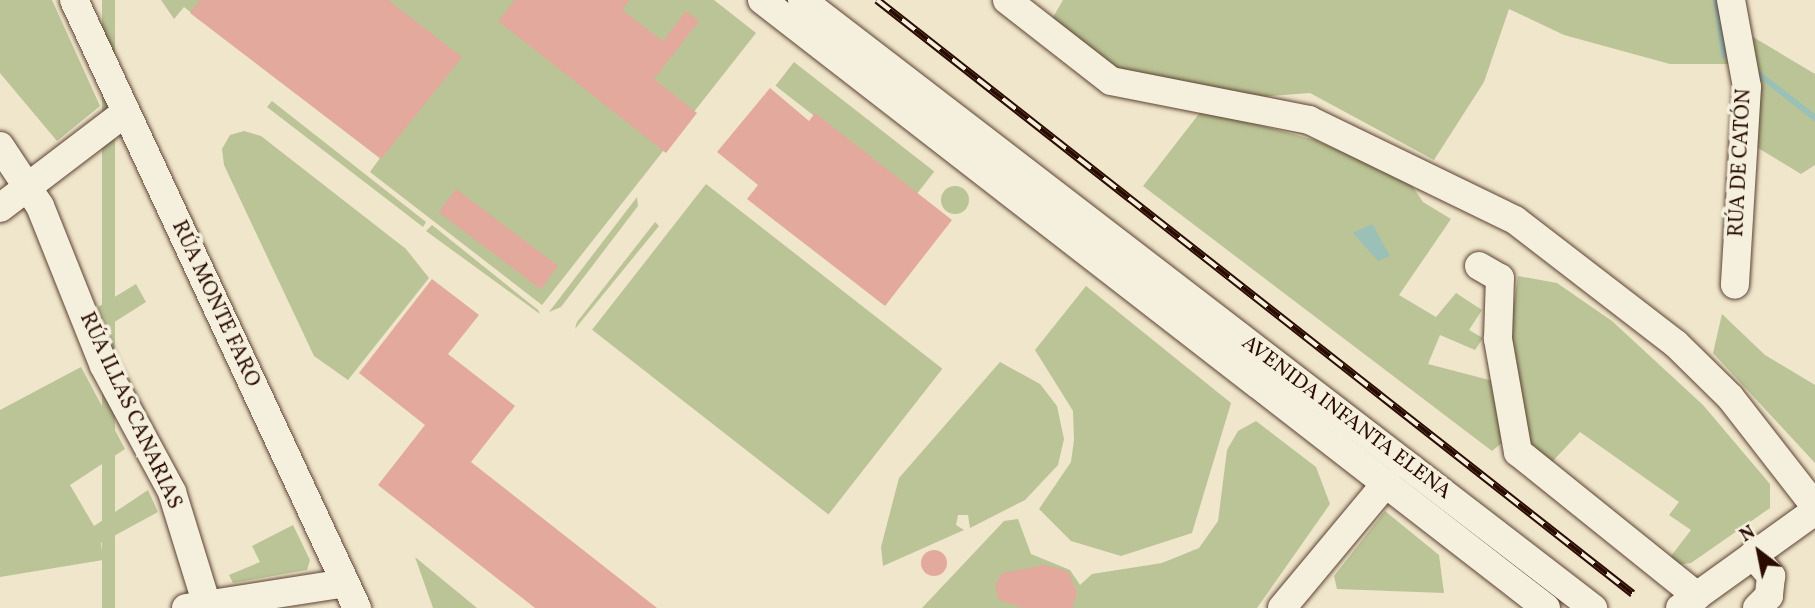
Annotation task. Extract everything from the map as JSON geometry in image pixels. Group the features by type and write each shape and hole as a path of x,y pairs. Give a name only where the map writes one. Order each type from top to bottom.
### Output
{"street":[{"name":"RÚA MONTE FARO","path":"74,0 357,608"},
{"name":"AVENIDA INFANTA ELENA","path":"762,0 797,6 1092,240 1386,483 1546,608"},
{"path":"1007,0 1111,81 1294,117 1516,220 1590,273 1730,397 1815,509 1689,602 1518,452 1498,339 1500,278 1479,266"},
{"name":"RÚA DE CATÓN","path":"1731,0 1747,87 1735,285"},
{"path":"0,208 126,112"},
{"name":"RÚA ILLAS CANARIAS","path":"0,146 29,186 104,366 173,492 200,607"},
{"name":"AVENIDA INFANTA ELENA","path":"1092,240 1593,608"},
{"path":"1282,608 1386,483"},
{"path":"1753,555 1771,576 1769,596 1758,608"},
{"path":"200,607 345,583"}],"green space":[{"path":"0,0 52,0 100,106 57,141 0,73"},
{"path":"102,0 115,0 115,608 102,608"},
{"path":"161,0 714,0 756,33 542,305 370,172 380,158 184,7 174,19"},
{"path":"1063,0 1727,0 1738,64 1670,64 1564,35 1509,9 1484,82 1434,160 1310,93 1244,98 1128,76 1049,24"},
{"path":"1753,37 1815,74 1815,165 1801,174 1753,145"},
{"path":"794,62 934,172 916,195 776,86"},
{"path":"272,101 426,222 423,227 267,107"},
{"path":"1202,110 1315,140 1409,181 1423,202 1451,219 1399,295 1436,317 1456,293 1482,310 1469,330 1483,338 1475,350 1440,335 1428,364 1497,382 1509,437 1492,451 1143,186"},
{"path":"244,131 261,136 406,249 429,278 348,380 314,356 224,165 222,149 230,135"},
{"path":"706,184 942,369 829,514 592,330"},
{"path":"955,186 965,190 969,200 965,210 955,214 945,210 941,200 945,190"},
{"path":"637,197 638,206 561,307 549,312"},
{"path":"655,222 659,226 575,329 577,322"},
{"path":"432,225 538,310 540,314 426,231"},
{"path":"1518,276 1557,283 1612,321 1703,405 1770,484 1770,508 1691,563 1677,565 1671,556 1691,530 1669,515 1679,502 1580,432 1552,462 1528,441 1507,348"},
{"path":"136,284 146,302 105,328 98,307"},
{"path":"1086,286 1231,403 1192,533 1121,556 1071,541 1039,509 1071,462 1074,440 1073,411 1035,350"},
{"path":"1722,314 1765,355 1815,385 1815,463 1713,353"},
{"path":"1000,362 1040,384 1057,406 1064,439 1058,465 1025,500 970,528 968,515 958,515 956,525 964,530 883,566 881,547 899,478"},
{"path":"81,367 125,449 70,485 94,526 148,490 158,512 101,543 103,560 0,577 0,410"},
{"path":"1256,421 1316,467 1330,504 1257,608 922,608 1004,521 1018,519 1031,554 1070,570 1080,585 1092,574 1162,563 1199,548 1218,521 1227,450 1238,431"},
{"path":"1385,511 1439,555 1444,593 1337,589 1334,576"},
{"path":"293,525 310,560 307,570 233,583 229,575 260,562 252,546"},
{"path":"415,557 477,608 433,608"}],"water":[{"path":"1372,224 1390,256 1378,261 1353,233"}],"building":[{"path":"200,0 388,0 462,57 381,159 190,13"},
{"path":"515,0 630,0 622,10 663,41 686,11 699,21 654,79 697,113 666,153 498,21"},
{"path":"770,88 809,121 815,113 952,220 885,306 747,199 758,185 717,152"},
{"path":"456,189 558,266 541,289 439,212"},
{"path":"432,279 479,315 448,354 515,406 471,462 657,608 535,608 378,485 425,425 359,373"},
{"path":"934,550 943,554 947,563 943,572 934,576 925,572 921,563 925,554"},
{"path":"1045,565 1068,571 1077,593 1072,608 1023,608 999,600 995,586 1002,573"}],"waterway":[{"path":"1716,0 1724,55"},
{"path":"1756,72 1815,118"}],"railway":[{"path":"877,0 1633,594"}]}
